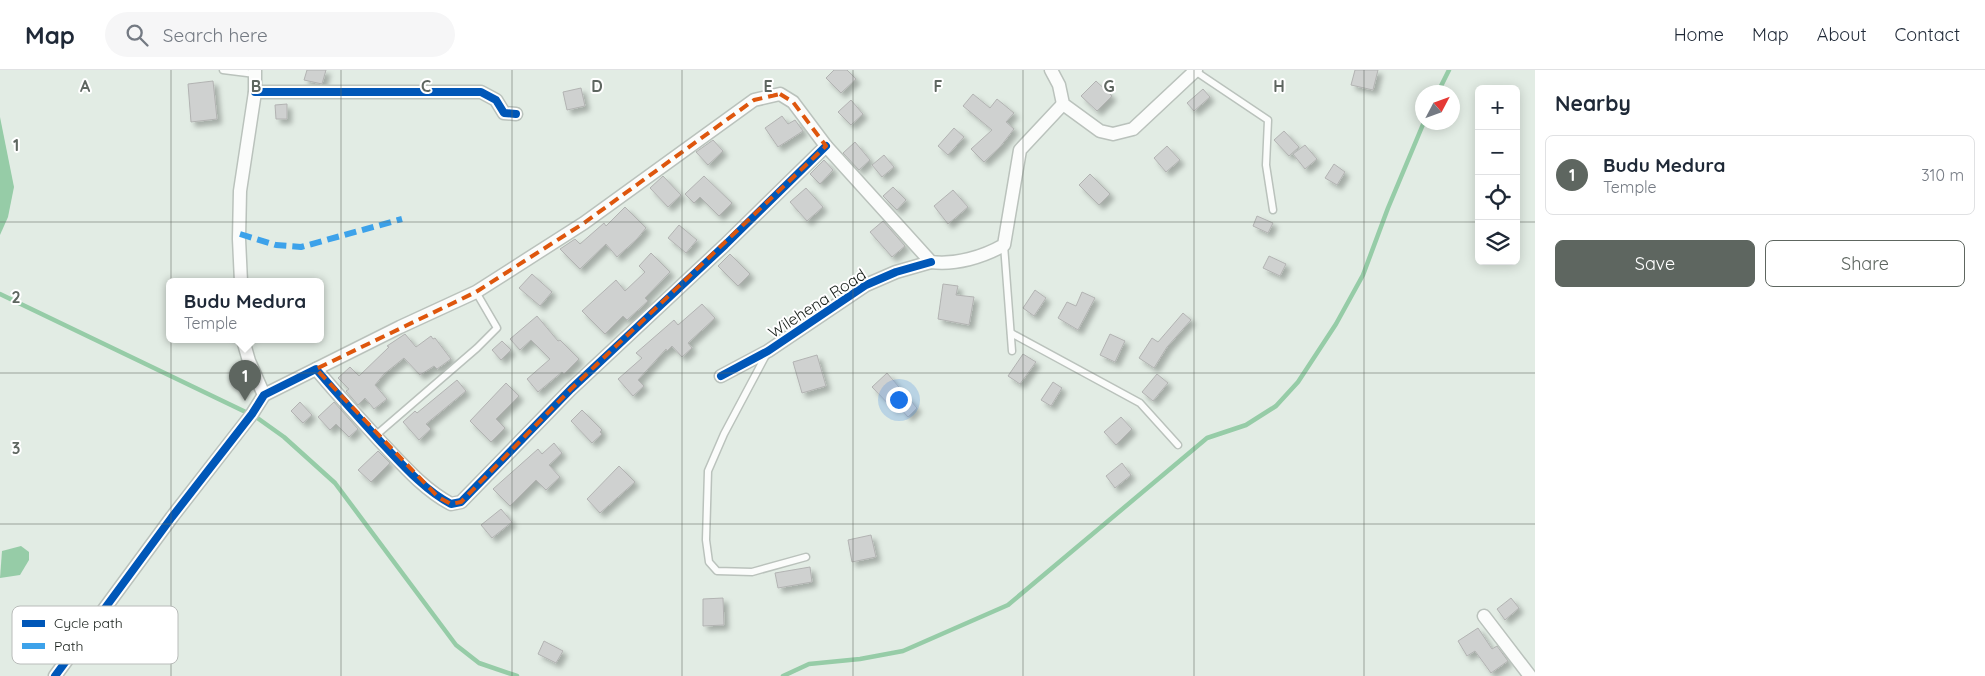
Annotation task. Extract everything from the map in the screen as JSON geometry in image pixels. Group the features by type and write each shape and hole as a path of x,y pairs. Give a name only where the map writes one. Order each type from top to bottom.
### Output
{"street":[{"path":"1050,70 1059,85 1063,104 1100,131 1113,134 1133,129 1196,70"},
{"path":"241,278 240,191 255,92 255,72"},
{"path":"255,92 482,92 496,100 504,113 516,114"},
{"path":"107,606 172,517 252,414 264,395 400,327 476,292 584,223 754,100 780,94 793,102 826,146 931,262"},
{"path":"1004,245 1020,150 1063,104"},
{"path":"316,369 412,475 438,497 451,504 461,502 571,389 718,251 826,146"},
{"name":"Wilehena Road","path":"720,376 768,351 866,285 896,272 931,262 943,263 986,256 1004,245"},
{"path":"244,343 249,361 264,395"},
{"path":"1484,616 1530,676"},
{"path":"55,676 64,664"}],"lane":[{"path":"223,70 255,72"},
{"path":"1196,70 1268,120 1266,165 1273,210"},
{"path":"1004,245 1012,351"},
{"path":"375,436 477,348 497,328 476,292"},
{"path":"1011,334 1140,403 1178,445"},
{"path":"768,351 724,434 708,471 706,502 709,562 717,571 752,572 806,557"}],"highlighted area":[{"path":"780,94 793,102 826,146 571,389 461,502 451,504 438,497 316,369 476,292 584,223 754,100"}],"shaded area":[{"path":"0,117 14,187 8,217 0,235"},
{"path":"21,546 29,552 29,560 20,575 0,578 2,551"}],"building":[{"path":"307,70 326,70 322,84 304,80"},
{"path":"834,70 847,70 856,79 841,93 826,78"},
{"path":"1355,70 1378,70 1373,90 1351,85"},
{"path":"213,81 217,119 191,122 188,84"},
{"path":"1096,81 1112,96 1097,111 1081,96"},
{"path":"581,88 585,106 567,110 563,92"},
{"path":"1203,89 1210,97 1194,111 1187,103"},
{"path":"973,94 990,108 997,99 1014,113 1006,122 1014,129 1000,147 984,162 971,149 992,130 963,106"},
{"path":"851,100 863,114 851,125 838,112"},
{"path":"287,104 287,119 276,119 275,105"},
{"path":"782,116 788,124 795,120 803,131 778,147 765,128"},
{"path":"954,128 964,137 948,155 938,146"},
{"path":"1284,131 1299,147 1289,156 1274,140"},
{"path":"713,140 723,151 708,165 696,152"},
{"path":"855,142 870,160 859,170 843,153"},
{"path":"1305,145 1317,159 1305,169 1293,154"},
{"path":"1167,146 1180,160 1166,172 1154,158"},
{"path":"884,155 894,167 882,177 872,165"},
{"path":"824,160 833,170 820,184 810,174"},
{"path":"1334,164 1345,172 1337,185 1325,178"},
{"path":"1090,174 1110,194 1099,205 1079,185"},
{"path":"663,176 681,195 668,207 650,188"},
{"path":"704,176 732,203 719,216 700,197 694,203 685,194"},
{"path":"893,187 906,200 897,210 883,196"},
{"path":"806,188 823,207 807,221 790,202"},
{"path":"953,190 968,207 948,224 934,206"},
{"path":"625,207 646,228 617,257 606,244 580,269 560,249 575,239 580,244 604,223 606,226"},
{"path":"1257,216 1273,223 1268,233 1253,226"},
{"path":"883,221 905,246 892,257 870,232"},
{"path":"679,225 697,240 686,253 668,238"},
{"path":"651,253 670,272 645,298 648,301 627,320 623,316 605,334 582,311 616,280 625,291 645,272 639,266"},
{"path":"730,254 750,274 738,286 718,266"},
{"path":"1269,256 1286,264 1280,276 1263,268"},
{"path":"532,274 552,292 540,306 519,288"},
{"path":"943,284 958,286 956,295 974,297 969,325 938,319"},
{"path":"1035,290 1046,298 1034,316 1023,308"},
{"path":"1082,292 1095,298 1078,330 1058,318 1067,302 1076,306"},
{"path":"702,304 715,318 688,343 692,348 682,357 672,346 667,351 666,349 638,380 644,386 633,396 618,379 642,358 636,353 674,320 678,325"},
{"path":"1183,313 1191,320 1167,347 1154,368 1139,358 1152,338 1158,342"},
{"path":"537,316 558,341 560,340 579,359 564,374 562,372 538,392 527,379 550,359 531,340 520,350 510,339"},
{"path":"405,334 416,347 431,336 433,339 435,338 451,359 437,369 434,366 420,375 404,358 384,374 375,385 387,399 374,409 365,398 358,405 346,391 349,389 338,378 350,367 359,376 389,347 387,346"},
{"path":"1110,334 1125,341 1115,362 1100,355"},
{"path":"502,341 511,350 501,360 492,350"},
{"path":"1023,354 1036,362 1020,384 1008,376"},
{"path":"817,355 826,386 802,393 793,362"},
{"path":"887,373 917,408 908,417 898,406 894,410 872,387"},
{"path":"1157,374 1168,383 1153,401 1142,392"},
{"path":"457,380 466,391 426,424 431,429 419,440 403,422"},
{"path":"1053,382 1062,388 1051,406 1041,400"},
{"path":"506,383 519,396 496,419 505,428 491,442 470,421"},
{"path":"300,402 312,415 303,423 291,411"},
{"path":"334,402 358,429 349,437 336,424 330,430 318,417"},
{"path":"582,410 602,430 600,432 602,434 592,443 571,421"},
{"path":"1121,417 1132,429 1116,445 1104,432"},
{"path":"554,443 562,453 549,465 560,477 546,490 536,480 510,506 493,489 538,449 542,454"},
{"path":"378,451 390,463 371,482 358,470"},
{"path":"1122,463 1131,475 1115,488 1106,476"},
{"path":"619,466 635,482 600,513 587,499"},
{"path":"501,509 512,522 492,538 481,525"},
{"path":"871,535 876,557 852,562 848,540"},
{"path":"810,567 812,582 778,588 775,573"},
{"path":"723,598 724,625 703,626 703,599"},
{"path":"1511,598 1519,608 1505,620 1497,609"},
{"path":"1478,628 1492,649 1497,646 1508,661 1491,673 1475,651 1467,656 1458,641"},
{"path":"544,641 563,651 556,663 538,654"}],"waterway":[{"path":"1442,85 1449,70"},
{"path":"783,676 809,664 860,659 903,651 1008,605 1207,438 1246,425 1276,406 1298,382 1336,324 1363,275 1388,208 1421,130"},
{"path":"0,294 256,417 284,437 335,483 456,645 479,663 517,676"}],"marked path":[{"path":"240,234 276,245 301,247 402,219"}],"cycle path":[{"path":"255,92 481,92 496,100 504,113 516,114"},
{"path":"107,606 172,517 252,414 264,395 316,369 413,476 451,504 461,502 571,389 725,245 826,146"},
{"path":"721,376 768,351 866,285 896,272 931,262"},
{"path":"55,676 64,664"}],"place":[{"name":"Budu Medura","path":"245,401"}]}
